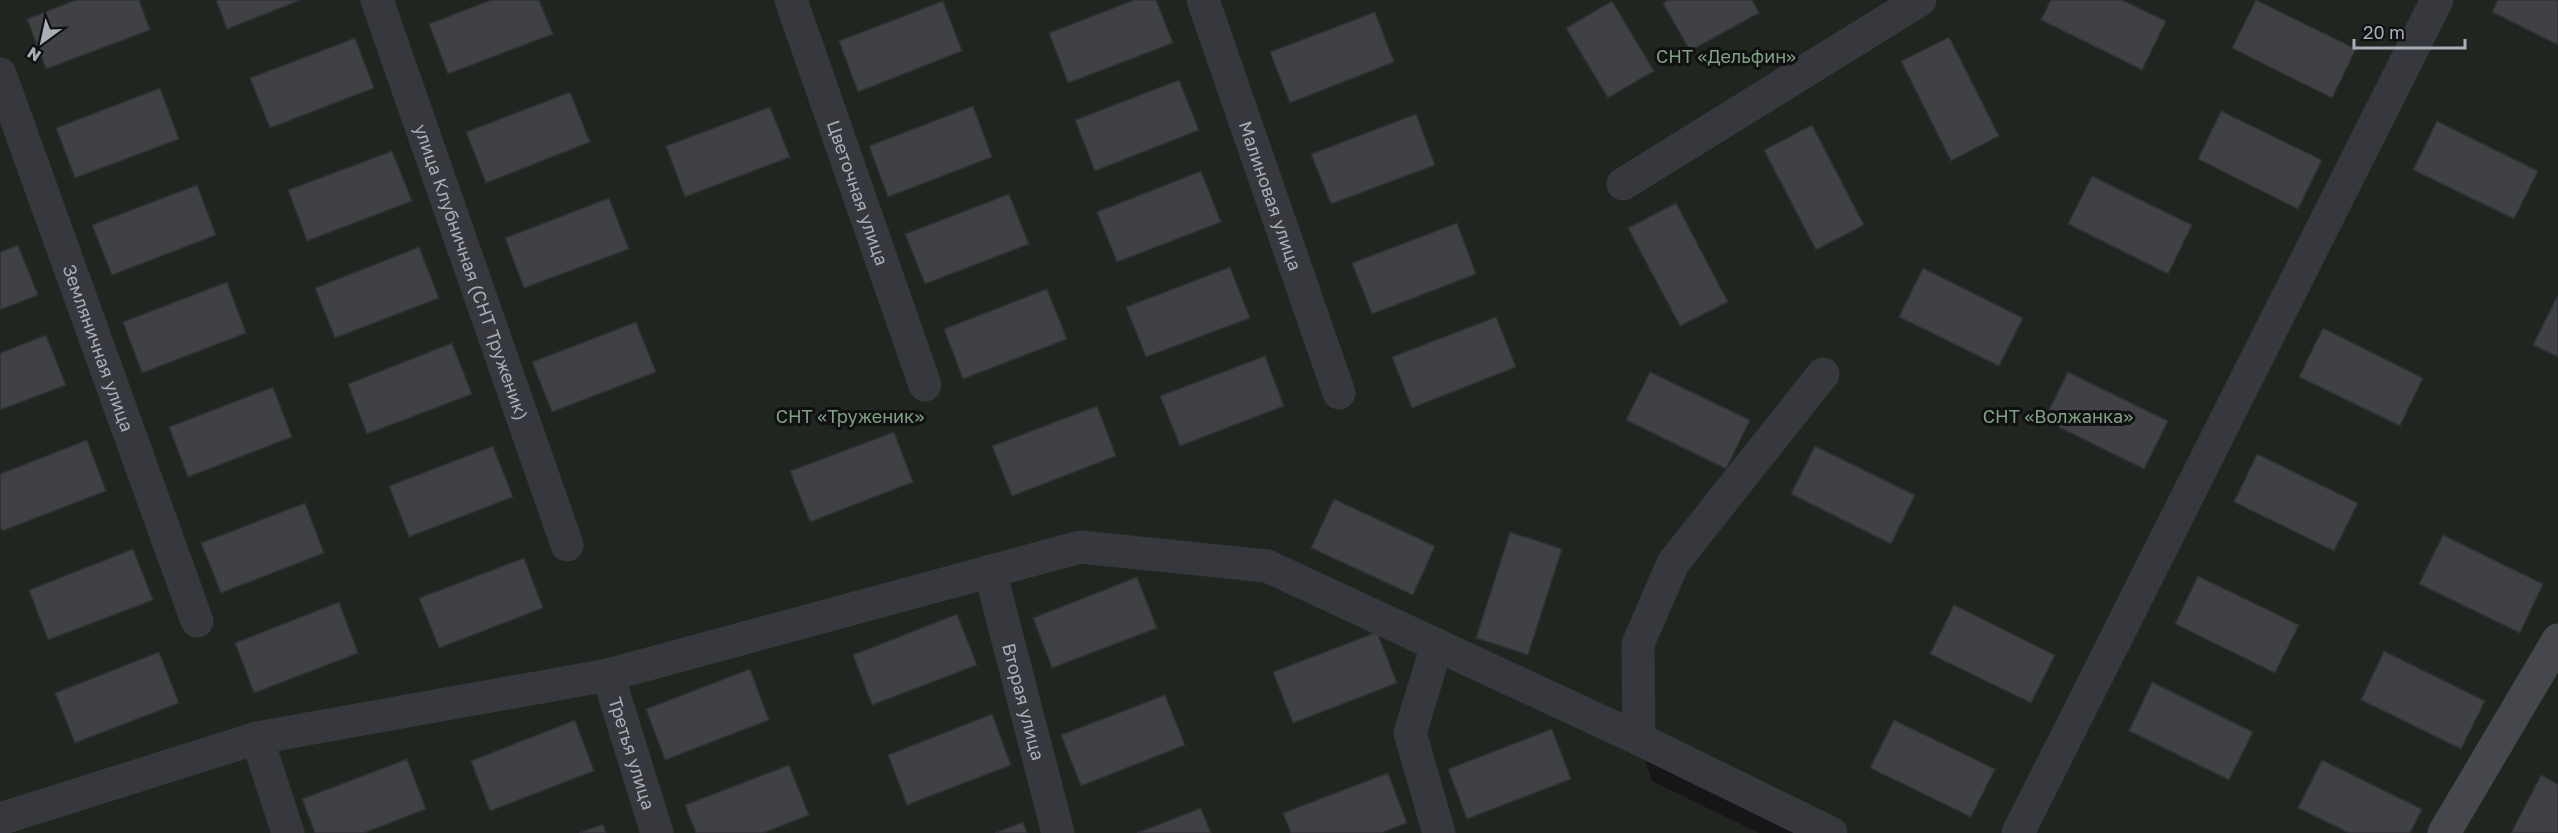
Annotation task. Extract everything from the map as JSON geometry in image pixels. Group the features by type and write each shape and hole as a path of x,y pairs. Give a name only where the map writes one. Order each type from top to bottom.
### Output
{"street":[{"name":"улица Клубничная (СНТ Труженик)","path":"377,0 567,545"},
{"name":"Цветочная улица","path":"791,0 925,385"},
{"name":"Малиновая улица","path":"1203,0 1339,393"},
{"path":"1623,184 1920,0"},
{"path":"2018,833 2437,0"},
{"name":"Земляничная улица","path":"0,74 197,621"},
{"path":"1639,739 1638,644 1673,563 1823,374"},
{"path":"0,819 257,738 608,675 1080,547 1267,566 1639,739 1831,833"},
{"name":"Вторая улица","path":"990,571 1058,833"},
{"path":"2444,833 2558,640"},
{"path":"1437,645 1410,733 1439,833"},
{"name":"Третья улица","path":"608,675 657,833"},
{"path":"257,738 288,833"}],"green space":[{"name":"СНТ «Труженик»","path":"0,0 2558,0 2558,833 1848,833 1639,740 1652,781 1759,833 0,833"}],"building":[{"path":"76,0 139,0 150,30 46,69 27,19"},
{"path":"216,0 301,0 227,29"},
{"path":"491,0 539,0 553,34 448,74 429,24"},
{"path":"1134,0 1156,0 1173,43 1068,83 1049,33"},
{"path":"1668,0 1752,0 1759,13 1690,51 1663,3"},
{"path":"2051,0 2122,0 2166,21 2142,70 2041,20"},
{"path":"2256,0 2356,49 2332,98 2232,48"},
{"path":"2498,0 2558,0 2558,45 2492,12"},
{"path":"943,1 962,51 858,92 839,41"},
{"path":"1612,1 1654,71 1608,98 1566,28"},
{"path":"1375,12 1394,62 1290,103 1270,52"},
{"path":"1949,37 1999,136 1951,161 1901,61"},
{"path":"355,38 374,88 270,128 250,78"},
{"path":"1179,80 1199,130 1095,171 1075,120"},
{"path":"160,88 179,139 75,178 56,128"},
{"path":"570,92 590,142 486,183 466,132"},
{"path":"973,106 992,157 888,197 869,146"},
{"path":"770,107 790,157 685,197 666,146"},
{"path":"2221,111 2322,160 2298,209 2198,159"},
{"path":"1416,114 1435,165 1331,204 1311,154"},
{"path":"2437,121 2538,171 2514,219 2413,170"},
{"path":"1812,125 1864,225 1816,250 1764,150"},
{"path":"392,151 412,201 307,241 288,190"},
{"path":"1201,171 1221,222 1117,262 1097,212"},
{"path":"2092,176 2192,225 2168,274 2068,224"},
{"path":"197,185 216,235 112,275 92,225"},
{"path":"1009,194 1029,244 925,284 905,234"},
{"path":"609,198 629,249 524,288 505,238"},
{"path":"1676,203 1728,302 1680,326 1628,228"},
{"path":"1457,223 1476,274 1372,314 1352,263"},
{"path":"18,245 38,295 0,310 0,252"},
{"path":"419,247 439,298 335,338 315,288"},
{"path":"1230,267 1250,318 1146,357 1126,307"},
{"path":"1923,268 2023,318 1999,366 1899,317"},
{"path":"227,282 246,333 142,373 123,322"},
{"path":"1047,289 1067,339 963,379 944,329"},
{"path":"2558,297 2558,357 2533,345"},
{"path":"1496,317 1516,367 1412,408 1392,357"},
{"path":"636,322 656,372 552,412 532,362"},
{"path":"2323,328 2423,378 2400,426 2299,377"},
{"path":"46,335 66,385 0,410 0,353"},
{"path":"452,343 472,394 367,434 348,384"},
{"path":"1265,356 1284,406 1180,446 1160,396"},
{"path":"1650,372 1750,420 1726,469 1626,420"},
{"path":"2068,372 2168,421 2144,469 2044,420"},
{"path":"273,387 292,437 188,477 169,427"},
{"path":"1097,406 1116,456 1012,496 992,446"},
{"path":"894,432 913,482 810,522 790,471"},
{"path":"87,440 106,491 2,531 0,526 0,474"},
{"path":"493,446 513,497 409,537 389,486"},
{"path":"1815,446 1915,495 1891,544 1791,494"},
{"path":"2257,454 2358,503 2334,551 2234,502"},
{"path":"1334,499 1435,546 1413,595 1311,548"},
{"path":"305,503 324,553 221,593 201,543"},
{"path":"1510,532 1562,549 1528,655 1476,638"},
{"path":"2443,535 2543,584 2520,633 2419,584"},
{"path":"133,549 153,600 48,640 29,590"},
{"path":"524,558 543,608 439,648 419,598"},
{"path":"2198,576 2299,625 2275,673 2175,624"},
{"path":"1137,577 1157,628 1052,668 1033,618"},
{"path":"339,602 358,653 254,693 235,643"},
{"path":"1954,605 2055,655 2031,703 1930,654"},
{"path":"957,614 977,665 872,705 853,655"},
{"path":"1377,632 1397,683 1293,723 1273,672"},
{"path":"2384,651 2485,701 2461,749 2361,700"},
{"path":"159,652 179,703 75,743 55,693"},
{"path":"750,669 769,720 665,760 646,709"},
{"path":"2152,682 2253,732 2229,780 2129,731"},
{"path":"1165,695 1185,745 1081,786 1061,735"},
{"path":"992,714 1011,765 907,805 888,755"},
{"path":"575,720 594,771 490,811 471,761"},
{"path":"1894,720 1995,769 1971,817 1870,768"},
{"path":"1552,729 1571,779 1467,819 1448,769"},
{"path":"407,759 426,809 364,833 315,833 302,799"},
{"path":"2322,760 2422,809 2410,833 2349,833 2298,808"},
{"path":"789,765 809,815 763,833 696,833 685,805"},
{"path":"1388,773 1407,823 1381,833 1291,833 1283,813"},
{"path":"2541,775 2558,784 2558,833 2511,833"},
{"path":"1201,808 1211,833 1137,833"},
{"path":"1023,822 1027,833 995,833"},
{"path":"603,824 606,833 579,833"}],"park label":[{"name":"СНТ «Дельфин»","path":"1726,56"},
{"name":"СНТ «Волжанка»","path":"2058,416"}]}
